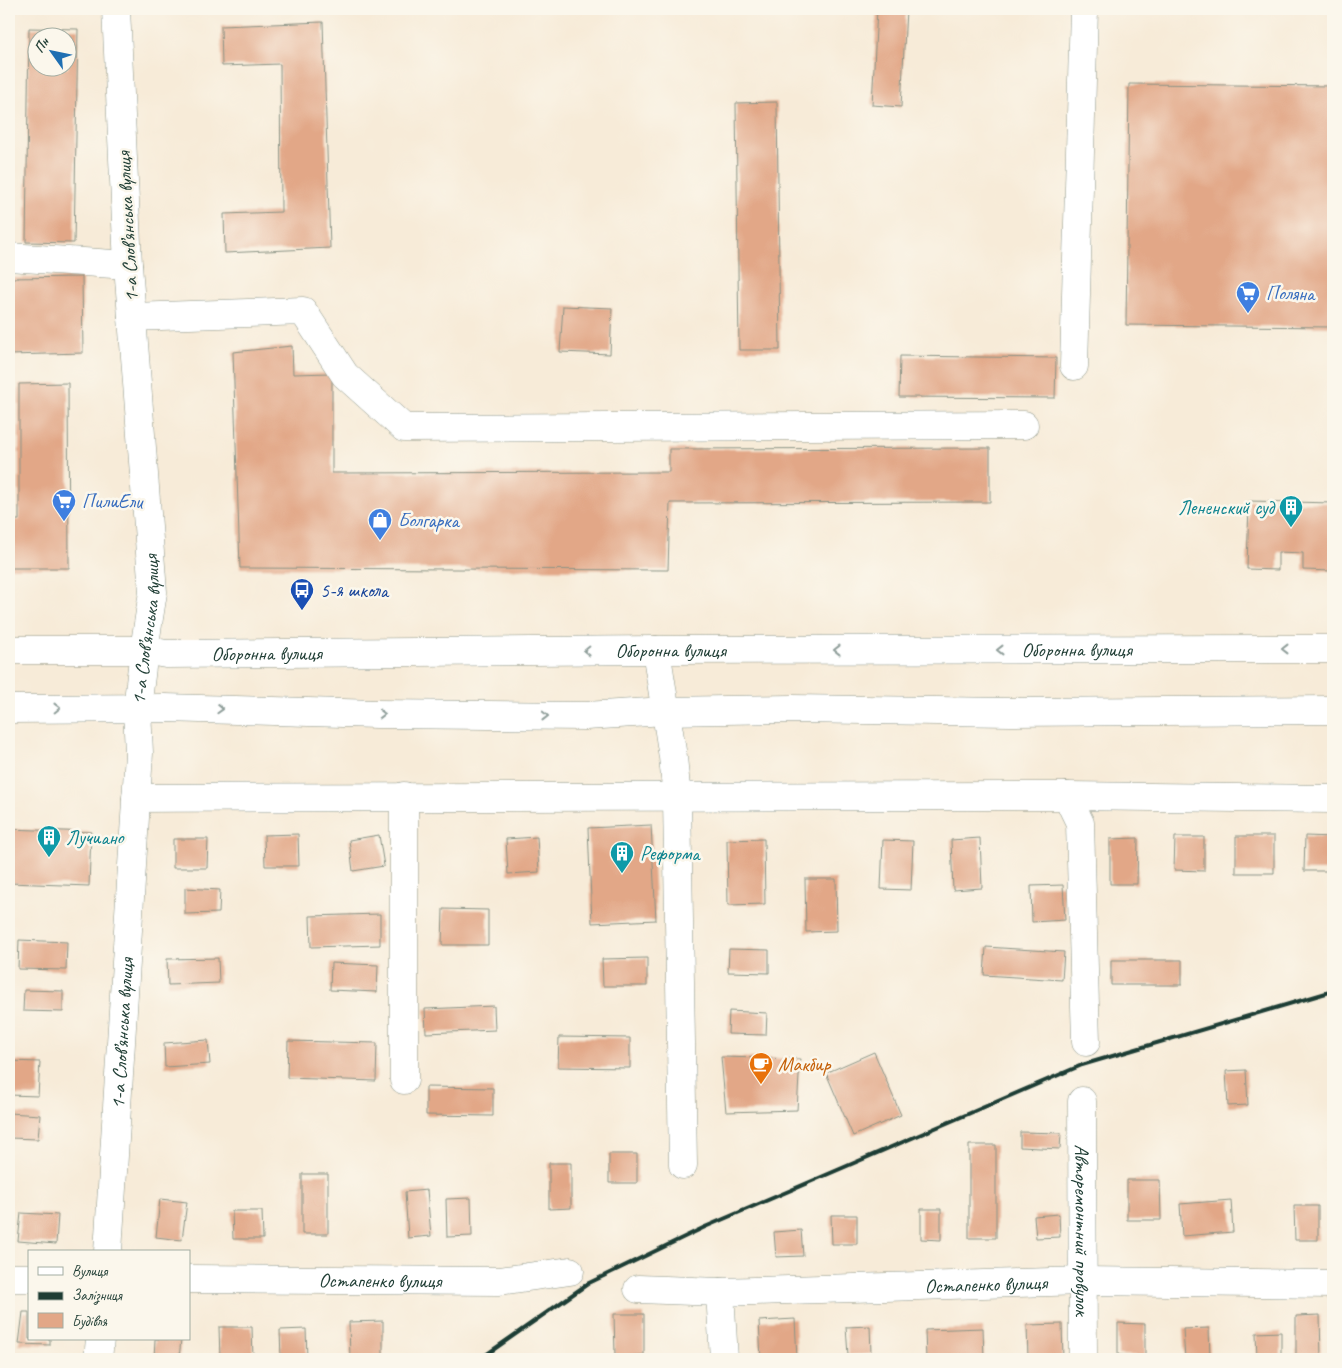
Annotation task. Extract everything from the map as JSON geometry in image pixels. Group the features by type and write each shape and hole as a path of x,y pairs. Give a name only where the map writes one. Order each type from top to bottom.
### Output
{"street":[{"name":"1-а Слов’янська вулиця","path":"108,1250 139,753 137,709 144,650 154,592 128,266 116,9"},
{"path":"1074,366 1084,9"},
{"path":"9,257 128,266"},
{"path":"132,317 303,311 344,375 404,428 1024,426"},
{"name":"Оборонна вулиця","path":"9,650 144,650 176,654 656,650 1333,649"},
{"path":"656,650 673,757 677,798 683,1165"},
{"path":"9,709 165,708 377,714 586,716 665,711 792,709 1010,712 1333,710"},
{"path":"404,796 404,1080"},
{"path":"136,798 1066,796 1333,799"},
{"path":"1066,796 1080,823 1086,1042"},
{"name":"Авторемонтний провулок","path":"1082,1101 1083,1359"},
{"name":"Остапенко вулиця","path":"190,1279 499,1281 570,1271"},
{"path":"9,1278 28,1278"},
{"name":"Остапенко вулиця","path":"638,1289 720,1292 1083,1281 1333,1284"},
{"path":"720,1292 724,1359"},
{"path":"98,1359 100,1340"}],"building":[{"path":"877,9 906,9 901,107 872,105"},
{"path":"323,22 330,248 225,253 224,214 281,212 280,64 222,66 221,26"},
{"path":"28,78 77,78 74,243 26,242"},
{"path":"1129,84 1333,86 1333,327 1126,325"},
{"path":"777,102 780,350 739,350 736,103"},
{"path":"82,277 83,353 9,355 9,278"},
{"path":"563,306 612,308 610,354 560,352"},
{"path":"292,346 293,374 332,373 332,473 669,472 669,449 990,448 990,502 670,503 668,570 240,568 233,352"},
{"path":"900,356 1056,358 1055,398 899,397"},
{"path":"68,383 69,568 9,568 9,520 19,520 19,384"},
{"name":"Лененский суд","path":"1249,501 1333,503 1333,571 1303,570 1303,553 1278,552 1278,570 1247,569"},
{"name":"Реформа","path":"651,825 656,920 592,923 588,828"},
{"name":"Лучиано","path":"9,829 91,832 89,886 9,883"},
{"path":"298,834 299,866 265,866 264,835"},
{"path":"379,835 384,866 353,871 349,840"},
{"path":"1236,836 1274,836 1274,873 1236,873"},
{"path":"1305,836 1333,837 1333,871 1304,871"},
{"path":"537,837 539,872 508,874 506,839"},
{"path":"1175,837 1204,837 1204,871 1174,870"},
{"path":"980,838 982,888 953,890 951,840"},
{"path":"1138,838 1137,884 1110,884 1110,839"},
{"path":"173,839 208,839 207,868 173,868"},
{"path":"764,839 765,904 728,905 727,840"},
{"path":"883,840 913,841 911,890 881,889"},
{"path":"805,879 836,879 837,931 806,932"},
{"path":"1063,885 1065,920 1032,922 1031,886"},
{"path":"185,888 220,890 219,913 185,914"},
{"path":"443,909 488,910 488,945 442,945"},
{"path":"380,914 380,945 311,947 310,916"},
{"path":"19,940 67,942 66,970 18,969"},
{"path":"986,947 1064,952 1062,980 984,975"},
{"path":"729,949 769,950 769,973 728,972"},
{"path":"218,958 219,983 168,985 167,959"},
{"path":"647,958 647,986 603,986 602,959"},
{"path":"1111,960 1182,960 1182,985 1111,985"},
{"path":"331,963 378,965 377,992 330,990"},
{"path":"24,990 63,991 63,1012 23,1011"},
{"path":"494,1006 495,1030 426,1033 425,1009"},
{"path":"729,1011 767,1013 766,1035 728,1034"},
{"path":"559,1037 630,1038 630,1068 558,1067"},
{"path":"208,1040 210,1064 165,1067 164,1043"},
{"path":"288,1041 377,1043 376,1081 287,1078"},
{"path":"874,1052 901,1115 853,1136 826,1073"},
{"name":"Макбир","path":"721,1057 800,1059 797,1110 726,1112"},
{"path":"9,1061 40,1062 38,1096 9,1095"},
{"path":"1246,1070 1248,1105 1228,1106 1226,1071"},
{"path":"426,1087 493,1088 493,1116 426,1115"},
{"path":"9,1113 40,1115 38,1139 9,1138"},
{"path":"1020,1132 1061,1133 1060,1149 1020,1147"},
{"path":"969,1145 996,1145 996,1238 969,1238"},
{"path":"609,1154 637,1154 637,1183 609,1183"},
{"path":"549,1163 571,1163 571,1208 549,1209"},
{"path":"302,1174 328,1174 328,1234 302,1234"},
{"path":"1127,1180 1160,1180 1161,1220 1127,1220"},
{"path":"427,1190 431,1236 408,1238 405,1192"},
{"path":"471,1198 472,1236 447,1237 446,1199"},
{"path":"160,1199 187,1202 182,1240 156,1237"},
{"path":"1231,1200 1233,1232 1182,1236 1180,1204"},
{"path":"1294,1206 1318,1206 1318,1240 1295,1240"},
{"path":"921,1209 941,1209 941,1240 921,1239"},
{"path":"232,1211 262,1211 263,1239 233,1239"},
{"path":"21,1213 58,1215 56,1244 18,1241"},
{"path":"1059,1214 1060,1237 1036,1238 1034,1216"},
{"path":"831,1215 857,1215 857,1244 832,1244"},
{"path":"801,1230 803,1256 776,1257 774,1232"},
{"path":"23,1312 28,1312 28,1340 50,1340 50,1345 19,1344"},
{"path":"614,1314 644,1314 644,1355 615,1356"},
{"path":"1320,1315 1321,1359 1296,1359 1296,1316"},
{"path":"795,1319 797,1359 761,1359 759,1321"},
{"path":"383,1321 383,1359 350,1359 349,1322"},
{"path":"1118,1323 1145,1324 1145,1356 1118,1355"},
{"path":"1062,1324 1063,1359 1028,1359 1027,1325"},
{"path":"870,1326 871,1354 848,1355 846,1327"},
{"path":"219,1327 252,1327 253,1359 220,1359"},
{"path":"983,1328 984,1359 926,1359 925,1330"},
{"path":"1209,1328 1210,1359 1185,1359 1183,1329"},
{"path":"306,1329 307,1359 281,1359 280,1330"},
{"path":"1281,1332 1281,1359 1257,1359 1256,1333"},
{"path":"155,1340 181,1340 179,1359 154,1359"}],"railway":[{"path":"480,1359 589,1283 705,1227 1082,1065 1333,991"}],"place":[{"name":"Поляна","path":"1248,314"},
{"name":"ПилиЕли","path":"64,522"},
{"name":"Лененский суд","path":"1291,528"},
{"name":"Болгарка","path":"380,541"},
{"name":"5-я школа","path":"302,611"},
{"name":"Лучиано","path":"49,858"},
{"name":"Реформа","path":"622,874"},
{"name":"Макбир","path":"761,1085"}]}
